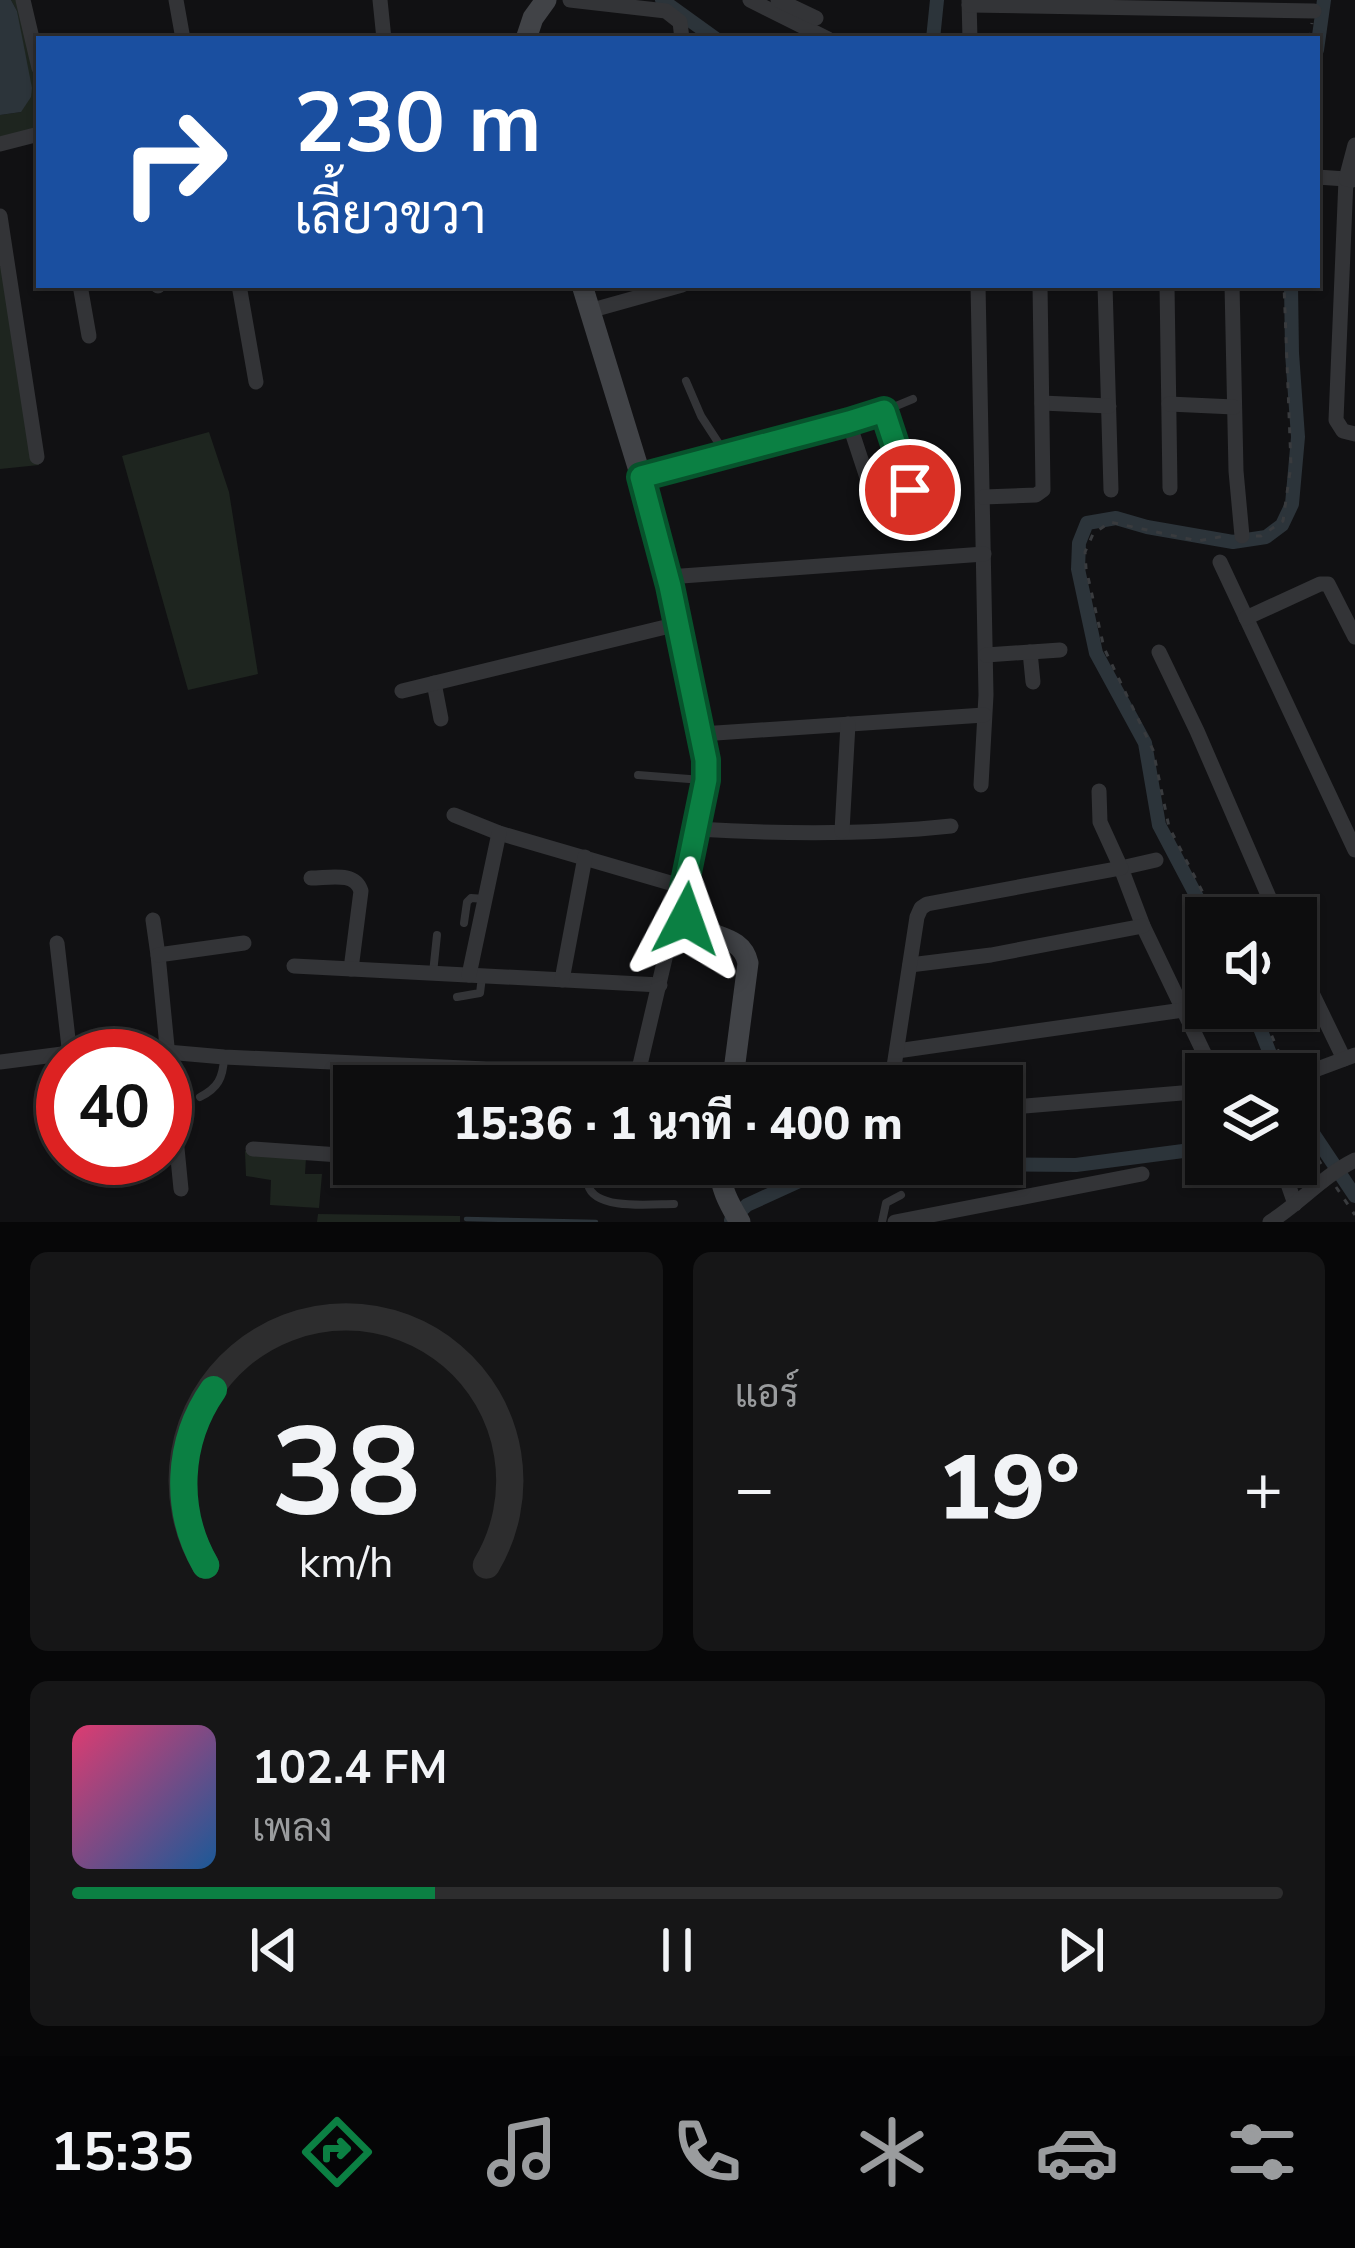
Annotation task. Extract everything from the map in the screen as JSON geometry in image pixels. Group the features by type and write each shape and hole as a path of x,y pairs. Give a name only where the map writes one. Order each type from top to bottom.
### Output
{"street":[{"path":"23,0 36,55"},
{"path":"176,0 182,36"},
{"path":"380,0 384,36"},
{"path":"527,36 547,0"},
{"path":"570,0 666,11 680,22 682,36"},
{"path":"751,0 822,36"},
{"path":"778,0 816,18"},
{"path":"970,36 969,3 1314,11"},
{"path":"0,144 36,135"},
{"path":"1355,145 1336,420 1343,431 1355,434"},
{"path":"1320,177 1351,180"},
{"path":"0,216 37,457"},
{"path":"81,288 89,336"},
{"path":"240,288 256,382"},
{"path":"584,288 668,577 706,760 682,904 686,919 695,927 746,951 735,1065"},
{"path":"589,311 667,288"},
{"path":"978,288 986,655 981,785"},
{"path":"983,497 1041,494 1040,288"},
{"path":"1105,288 1112,490"},
{"path":"1167,288 1170,488"},
{"path":"1232,288 1235,536"},
{"path":"1042,404 1109,406"},
{"path":"1169,404 1234,407"},
{"path":"641,477 884,411 911,485 906,495 875,502 849,422"},
{"path":"668,577 984,554"},
{"path":"1220,562 1355,850"},
{"path":"1246,618 1328,584 1355,637"},
{"path":"402,691 678,624"},
{"path":"986,655 1060,650"},
{"path":"1030,652 1033,682"},
{"path":"1159,652 1269,897"},
{"path":"434,682 441,719"},
{"path":"701,734 984,715"},
{"path":"842,831 848,724"},
{"path":"1099,791 1100,822 1204,1053"},
{"path":"454,815 499,833 684,887"},
{"path":"696,829 763,833 951,826"},
{"path":"476,975 499,833"},
{"path":"562,980 585,857"},
{"path":"894,1065 921,908 1156,860"},
{"path":"311,878 352,878 359,883 362,891 351,969"},
{"path":"640,1065 673,929 686,919"},
{"path":"152,920 165,1029"},
{"path":"910,965 1143,926"},
{"path":"57,943 67,1029"},
{"path":"158,955 244,943"},
{"path":"294,966 660,985"},
{"path":"1317,998 1349,1057 1317,1067"},
{"path":"896,1051 1183,1010"},
{"path":"192,1054 399,1065"},
{"path":"0,1062 36,1058"},
{"path":"1023,1106 1185,1093"},
{"path":"253,1149 333,1155"},
{"path":"1270,1222 1344,1166"},
{"path":"895,1222 1142,1174"},
{"path":"181,1185 181,1189"},
{"path":"1288,1185 1294,1204"}],"lane":[{"path":"686,381 726,455"},
{"path":"884,411 913,399"},
{"path":"638,776 706,780"},
{"path":"464,923 467,902 485,898"},
{"path":"434,973 437,935"},
{"path":"457,997 480,993 476,975"},
{"path":"200,1097 211,1092 223,1076 224,1057"},
{"path":"588,1185 607,1203 674,1204"},
{"path":"882,1222 886,1203 901,1195"}],"path":[{"path":"1205,897 1169,827 1153,750 1104,648 1085,552 1093,534 1110,523 1198,541 1262,536 1283,521 1291,465 1284,288"}],"shaded area":[{"path":"0,0 11,0 17,11 32,88 21,112 0,115"},
{"path":"11,0 20,0 36,73 36,131 0,140 0,115 21,112 17,11"},
{"path":"12,266 39,465 0,469 0,267"},
{"path":"209,432 229,492 258,674 188,690 122,456"},
{"path":"245,1151 306,1158 305,1174 322,1174 319,1208 270,1205 271,1180 246,1176"},
{"path":"318,1214 460,1216 460,1222 317,1222"}],"waterway":[{"path":"662,0 712,36"},
{"path":"933,36 937,0"},
{"path":"1319,36 1324,0"},
{"path":"1197,897 1159,825 1145,743 1096,653 1078,569 1079,543 1087,523 1116,518 1233,542 1266,537 1282,525 1292,504 1298,437 1291,288"},
{"path":"1260,1029 1270,1053"},
{"path":"1317,1139 1355,1196"},
{"path":"1023,1165 1076,1165 1185,1151"},
{"path":"731,1220 747,1205 791,1185"},
{"path":"466,1219 596,1222"}],"route":[{"path":"686,919 684,887 706,760 670,586 641,477 884,411 910,490"}]}
